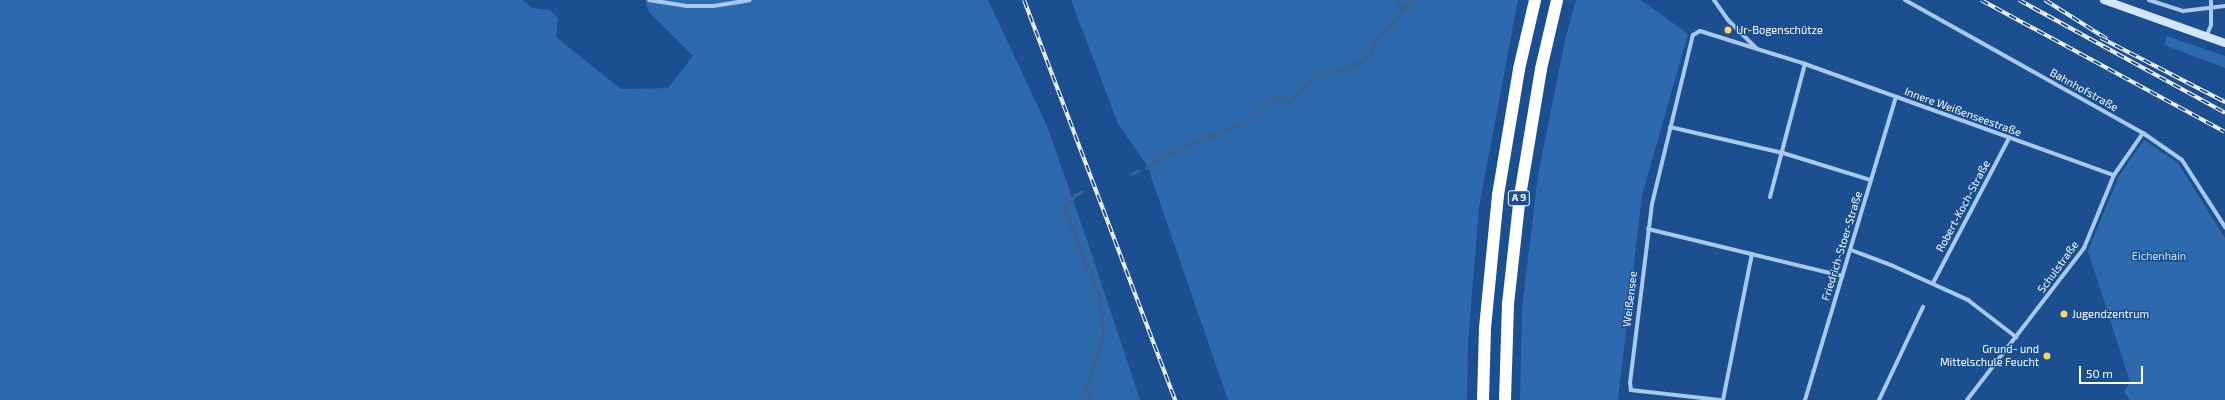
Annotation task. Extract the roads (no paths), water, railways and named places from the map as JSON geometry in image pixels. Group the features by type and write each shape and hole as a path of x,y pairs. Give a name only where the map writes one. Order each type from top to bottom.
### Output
{"highway":[{"name":"A 9","path":"1483,400 1486,328 1498,195 1519,69 1535,0"},
{"name":"A 9","path":"1505,400 1508,304 1520,196 1541,69 1557,0"}],"main road":[{"path":"2104,0 2225,43"}],"street":[{"path":"649,0 680,5 713,6 750,0"},
{"path":"1714,0 1728,20 1756,48"},
{"name":"Bahnhofstraße","path":"1905,0 2143,133 2182,160 2225,227"},
{"path":"2149,0 2183,11 2225,6"},
{"path":"2206,37 2210,25 2211,0"},
{"name":"Innere Weißenseestraße","path":"1648,229 1670,127 1693,35 1700,31 1806,64 2114,175"},
{"path":"1770,197 1806,64"},
{"name":"Friedrich-Stoer-Straße","path":"1805,400 1896,97"},
{"path":"1670,127 1783,153 1871,180"},
{"name":"Schulstraße","path":"1967,400 2084,248 2114,175 2143,133"},
{"name":"Robert-Koch-Straße","path":"1933,283 2009,138"},
{"path":"1648,229 1842,276"},
{"name":"Weißensee","path":"1648,229 1630,383 1631,390 1721,400 1752,254"},
{"path":"1851,250 1933,283 1968,300 2016,337"},
{"path":"1879,400 1923,307"}],"waterway":[{"path":"1398,0 1402,10"},
{"path":"1251,117 1272,98 1287,101 1296,97 1317,72 1333,72 1353,65 1371,55 1374,41 1393,24 1402,10 1413,0"},
{"path":"1146,168 1160,157 1243,122"},
{"path":"1131,174 1138,171"},
{"path":"1082,192 1076,195 1065,209 1099,295 1104,333 1086,390 1092,400"}],"railway":[{"path":"1024,0 1175,400"},
{"path":"1981,0 2225,132"},
{"path":"2019,0 2225,113"},
{"path":"2045,0 2107,39"},
{"path":"2101,38 2225,102"}],"place":[{"name":"Ur-Bogenschütze","path":"1728,30"},
{"name":"Jugendzentrum","path":"2064,314"},
{"name":"Grund- und Mittelschule Feucht","path":"2047,356"}],"park label":[{"name":"Eichenhain","path":"2159,256"}]}
